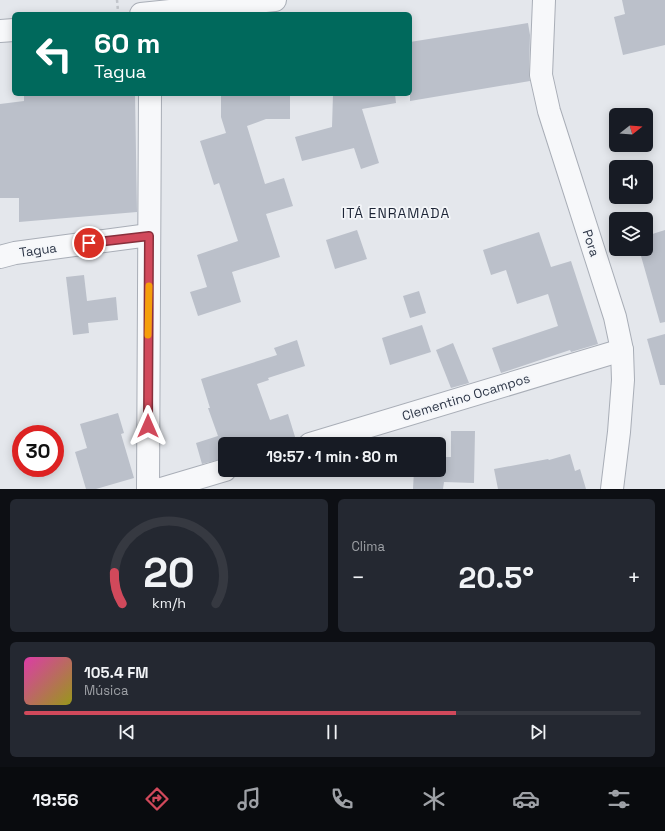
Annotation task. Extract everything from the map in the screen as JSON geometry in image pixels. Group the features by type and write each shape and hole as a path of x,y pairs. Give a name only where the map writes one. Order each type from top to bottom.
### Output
{"street":[{"path":"165,12 275,0"},
{"name":"Pora","path":"544,0 541,75 549,111 615,317 622,350 623,380 620,432 612,489"},
{"path":"0,31 12,30"},
{"path":"148,489 150,96"},
{"name":"Tagua","path":"0,257 16,253 149,236"},
{"name":"Clementino Ocampos","path":"333,437 622,350"},
{"path":"161,489 218,472"}],"path":[{"path":"117,0 119,12"}],"building":[{"path":"622,0 665,0 665,45 623,55 614,17 625,14"},
{"path":"528,23 530,35 530,81 410,101 410,96 412,96 412,42"},
{"path":"24,96 135,96 137,212 19,222 19,198 0,198 0,104 24,101"},
{"path":"221,96 290,96 290,119 266,119 247,126 265,184 284,178 293,206 266,214 280,257 232,272 241,302 198,316 190,292 207,287 197,255 238,241 219,183 214,185 200,141 226,133 221,117"},
{"path":"333,96 395,96 396,103 362,109 379,163 361,169 354,148 302,161 295,137 332,127"},
{"path":"357,230 367,259 335,269 326,240"},
{"path":"665,230 665,322 660,323 641,256 653,256 653,234"},
{"path":"539,232 551,267 571,261 598,344 571,352 570,350 501,373 492,348 558,326 548,294 517,304 506,270 491,275 483,250"},
{"path":"84,275 87,301 116,297 118,320 88,323 89,333 73,335 66,277"},
{"path":"419,291 426,313 410,318 403,296"},
{"path":"422,325 431,352 390,365 382,338"},
{"path":"665,334 665,385 660,385 647,339"},
{"path":"297,340 305,366 268,378 269,380 257,384 270,420 288,414 295,437 218,437 218,460 202,464 196,443 218,436 208,408 210,408 201,379 277,355 274,348"},
{"path":"453,343 469,383 451,388 436,350"},
{"path":"118,413 124,433 121,434 134,478 96,489 86,489 75,452 87,448 80,424"},
{"path":"451,431 475,431 474,483 444,482 443,489 413,489 414,477 446,477 446,457 451,457"},
{"path":"570,454 575,471 580,469 586,489 498,489 494,469 549,460"}],"slow traffic":[{"path":"148,335 149,286"}],"district":[{"name":"ITÁ ENRAMADA","path":"396,213"}],"route":[{"path":"89,243 149,236 148,426"}]}
